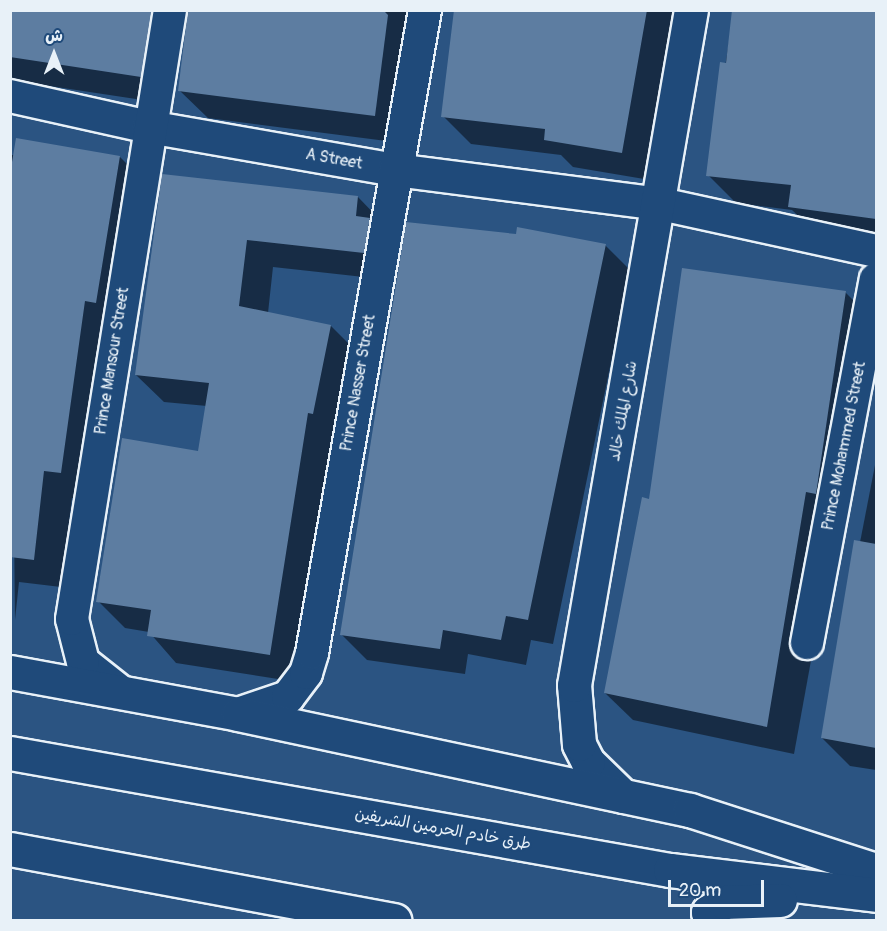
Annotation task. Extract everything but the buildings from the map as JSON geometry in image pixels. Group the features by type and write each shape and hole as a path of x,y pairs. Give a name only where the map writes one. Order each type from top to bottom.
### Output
{"main road":[{"name":"شارع الملك خالد","path":"623,796 588,762 579,744 574,684 661,204 691,10"},
{"path":"10,672 238,714 690,810 876,870"},
{"name":"طرق خادم الحرمين الشريفين","path":"10,753 670,870 876,898"},
{"path":"10,849 394,921"},
{"path":"710,921 708,912 724,902 767,898 839,906 876,898"}],"street":[{"name":"Prince Mansour Street","path":"121,692 83,662 72,619 149,127 170,10"},
{"name":"Prince Nasser Street","path":"238,714 288,697 306,673 425,10"},
{"name":"A Street","path":"10,96 149,127 395,170 661,204 876,251"},
{"name":"Prince Mohammed Street","path":"809,628 876,279"}]}
